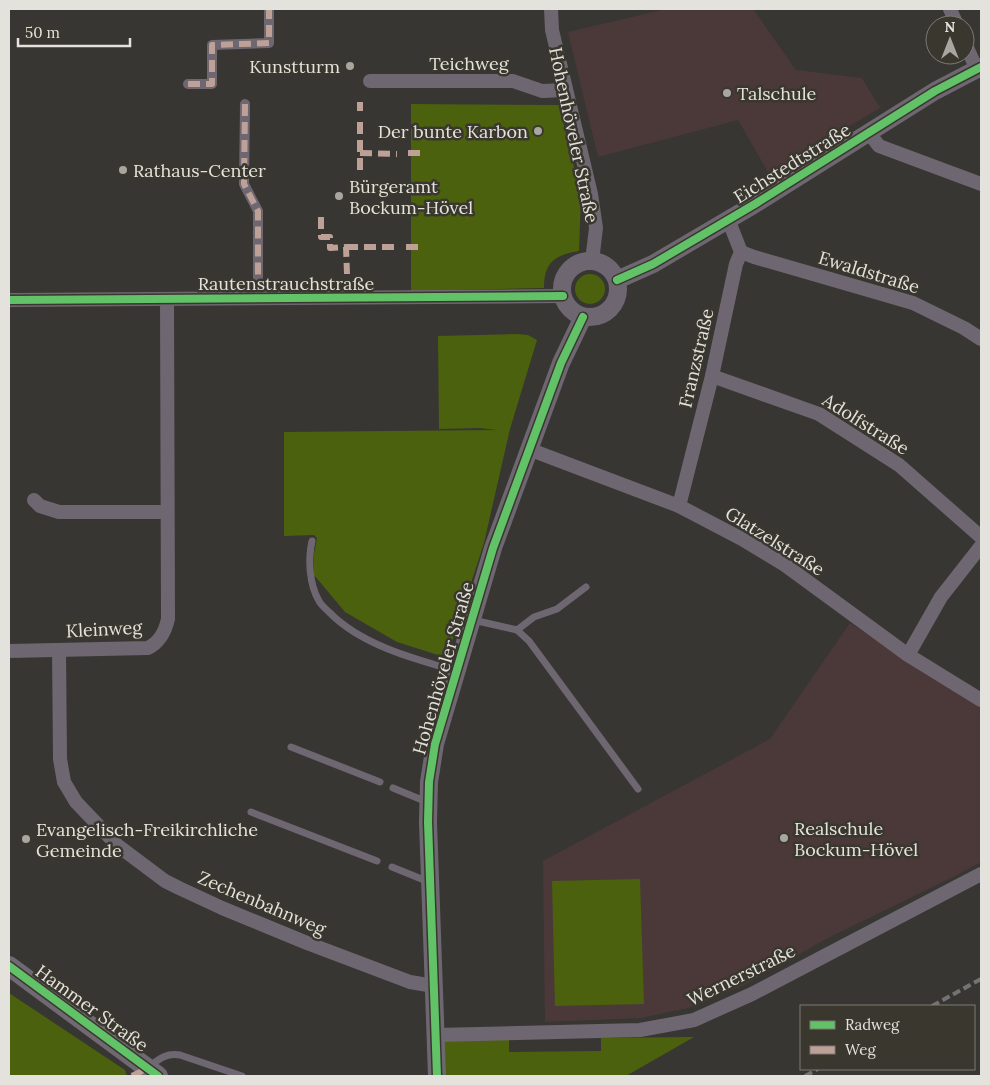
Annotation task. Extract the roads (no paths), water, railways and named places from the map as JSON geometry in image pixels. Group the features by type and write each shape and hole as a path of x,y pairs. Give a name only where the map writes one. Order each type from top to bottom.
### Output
{"main road":[{"name":"Hammer Straße","path":"9,966 153,1072"}],"street":[{"path":"188,84 212,84 212,45 269,43 269,9"},
{"name":"Hohenhöveler Straße","path":"551,9 552,30 591,194 596,228 592,261"},
{"name":"Eichstedtstraße","path":"617,280 653,264 769,196 935,91 979,68"},
{"name":"Teichweg","path":"370,81 513,81 542,91 566,90"},
{"path":"245,104 244,184 258,211 258,298"},
{"path":"869,133 879,146 981,184"},
{"path":"728,220 741,252"},
{"name":"Ewaldstraße","path":"741,252 913,303 964,328 981,339"},
{"name":"Franzstraße","path":"679,506 712,376 736,264 741,252"},
{"path":"584,261 592,261 608,267 617,280 618,297 608,311 600,316 583,317 570,309 563,296 562,287 568,270 584,261"},
{"name":"Rautenstrauchstraße","path":"9,300 563,296"},
{"name":"Kleinweg","path":"9,651 148,648 159,640 166,628 168,619 166,299"},
{"name":"Hohenhöveler Straße","path":"437,1076 428,802 435,744 493,548 562,363 583,317"},
{"name":"Adolfstraße","path":"712,376 818,414 899,465 981,537"},
{"name":"Glatzelstraße","path":"531,450 679,506 742,540 785,565 908,655 981,700"},
{"path":"34,500 40,506 59,512 167,512"},
{"path":"908,655 941,598 981,546"},
{"name":"Zechenbahnweg","path":"59,650 60,759 64,782 76,802 117,845 165,881 222,908 410,982 434,986"},
{"name":"Wernerstraße","path":"436,1035 640,1030 694,1020 752,994 981,874"}],"lane":[{"path":"312,541 310,554 311,575 319,601 336,619 362,636 390,649 420,661 457,671"},
{"path":"517,630 534,617 557,609 586,586"},
{"path":"473,620 517,630 529,641 638,790"},
{"path":"291,747 380,782"},
{"path":"393,788 428,802"},
{"path":"251,812 377,861"},
{"path":"392,867 430,882"},
{"path":"153,1072 159,1059 172,1054 242,1076"}],"railway":[{"path":"934,1005 981,979"},
{"path":"805,1076 816,1070"}],"place":[{"name":"Kunstturm","path":"350,66"},
{"name":"Talschule","path":"727,93"},
{"name":"Der bunte Karbon","path":"538,131"},
{"name":"Rathaus-Center","path":"123,170"},
{"name":"Bürgeramt Bockum-Hövel","path":"339,196"},
{"name":"Realschule Bockum-Hövel","path":"784,838"},
{"name":"Evangelisch-Freikirchliche Gemeinde","path":"26,839"}]}
